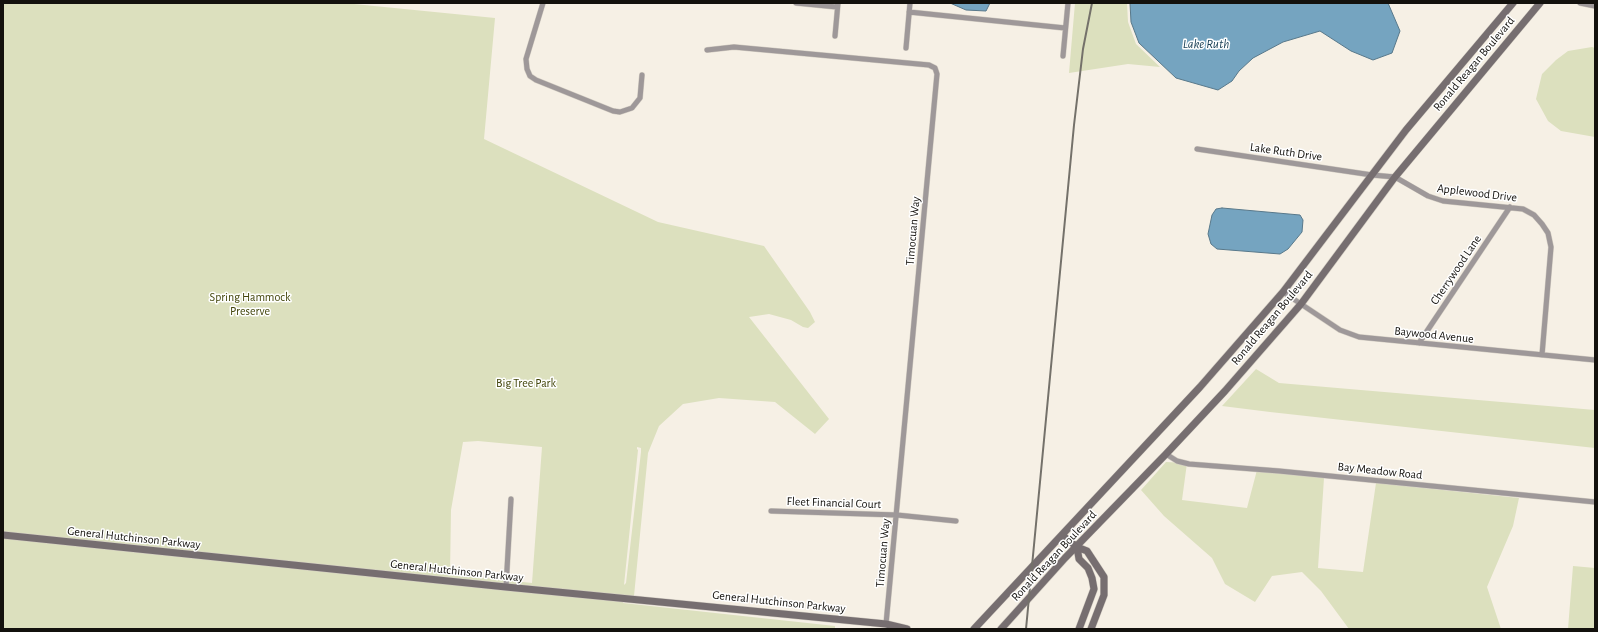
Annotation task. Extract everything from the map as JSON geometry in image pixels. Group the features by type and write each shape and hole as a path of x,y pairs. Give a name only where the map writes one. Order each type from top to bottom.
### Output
{"main road":[{"name":"Ronald Reagan Boulevard","path":"974,629 1200,387 1284,292 1406,130 1513,3"},
{"name":"Ronald Reagan Boulevard","path":"1001,629 1259,353 1301,304 1395,177 1540,3"},
{"name":"General Hutchinson Parkway","path":"3,535 506,587 886,624 908,629"},
{"path":"1062,535 1077,547 1087,551 1104,577 1104,595 1091,629"},
{"path":"1077,547 1079,559 1088,568 1094,589 1079,629"}],"street":[{"path":"543,3 526,59 526,70 530,76 536,80 614,111 620,112 632,108 640,98 642,75"},
{"path":"796,3 838,5 835,36"},
{"path":"906,48 910,3"},
{"path":"1063,56 1068,3"},
{"path":"1580,3 1595,6"},
{"path":"909,12 1065,28"},
{"name":"Timocuan Way","path":"707,50 734,47 929,65 935,68 937,74 886,624"},
{"name":"Lake Ruth Drive","path":"1196,149 1372,175 1395,177"},
{"name":"Applewood Drive","path":"1395,177 1428,196 1443,200 1524,209 1534,215 1548,233 1551,247 1542,355"},
{"name":"Cherrywood Lane","path":"1419,343 1510,207"},
{"name":"Baywood Avenue","path":"1284,292 1340,330 1359,337 1595,360"},
{"name":"Bay Meadow Road","path":"1166,454 1177,461 1189,464 1279,471 1595,502"},
{"path":"506,587 511,499"},
{"name":"Fleet Financial Court","path":"771,510 897,515 956,521"}],"green space":[{"name":"Spring Hammock Preserve","path":"3,3 344,3 495,18 484,139 658,222 764,246 810,312 815,322 808,328 803,327 791,320 769,314 749,317 829,419 815,434 775,402 719,398 683,404 659,426 648,453 634,596 623,595 623,603 835,626 835,629 3,629","holes":["478,441 542,447 532,583 450,574 451,510 463,442","637,447 641,448 641,452 626,583 624,585 638,450"]},
{"path":"1075,3 1127,3 1128,22 1136,44 1160,67 1128,64 1069,73"},
{"path":"1592,47 1595,48 1595,137 1561,131 1548,121 1536,99 1542,74 1556,60 1568,51"},
{"path":"1256,369 1279,383 1595,410 1595,448 1222,406"},
{"path":"1166,462 1187,463 1182,500 1247,508 1257,470 1324,478 1318,568 1363,572 1376,483 1519,498 1513,526 1487,587 1501,629 1349,629 1321,591 1302,572 1272,576 1255,602 1225,584 1212,558 1164,516 1141,490"},
{"path":"1573,566 1595,568 1595,629 1568,629"}],"water":[{"path":"950,3 990,3 986,11 966,10"},
{"name":"Lake Ruth","path":"1130,3 1388,3 1400,31 1392,53 1373,60 1351,51 1320,31 1283,42 1253,58 1239,71 1232,81 1218,90 1176,78 1139,43 1131,22"},
{"path":"1222,208 1300,215 1303,220 1302,232 1288,249 1280,254 1217,249 1211,244 1208,234 1212,215 1216,209"}],"railway":[{"path":"1026,629 1074,125 1083,49 1092,3"}],"park label":[{"name":"Big Tree Park","path":"526,383"}]}
